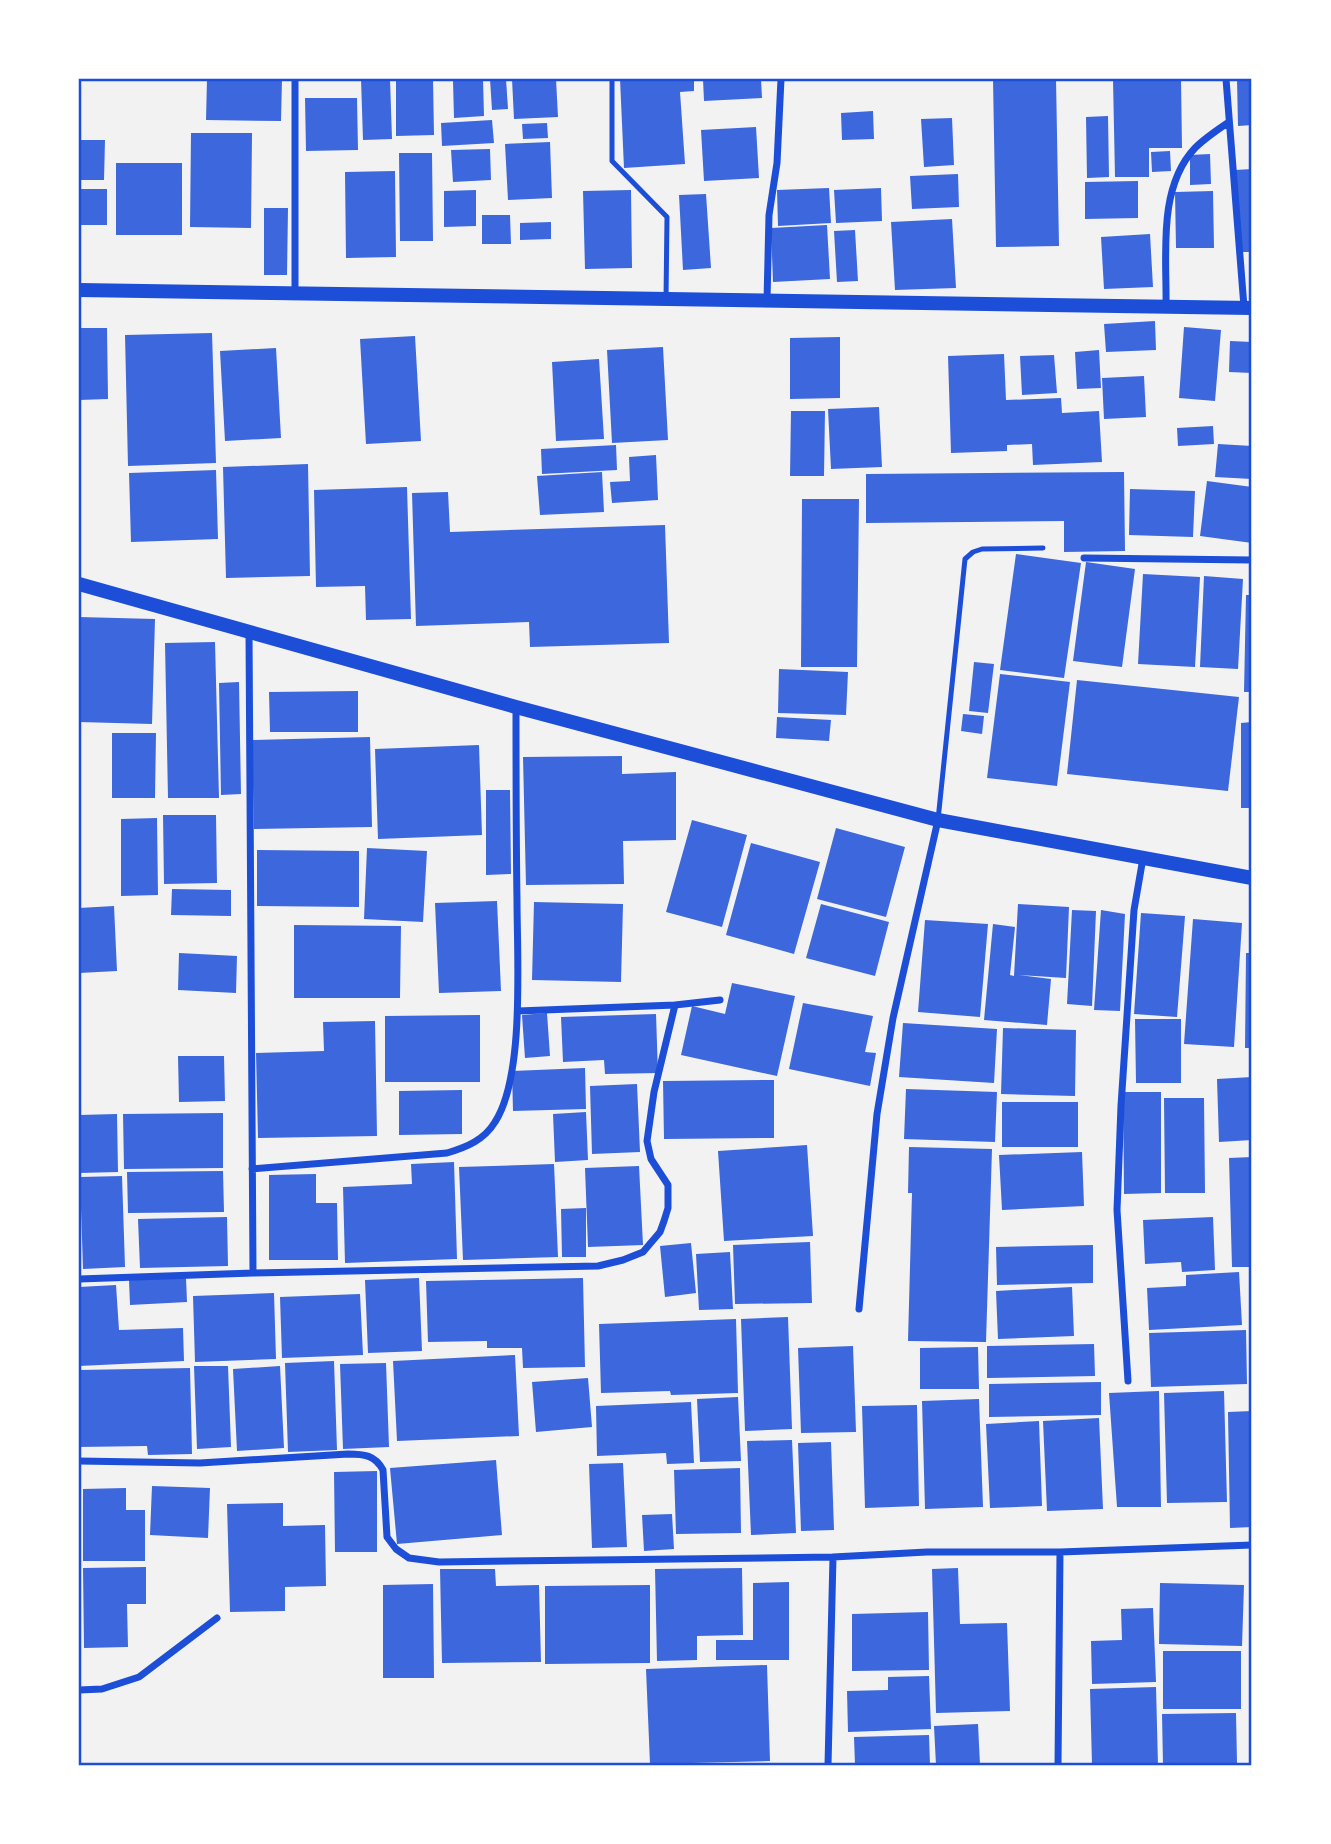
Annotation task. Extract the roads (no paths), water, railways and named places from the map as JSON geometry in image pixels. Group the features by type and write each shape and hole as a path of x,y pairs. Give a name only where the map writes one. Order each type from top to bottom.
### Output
{"main road":[{"path":"79,290 1248,308"},
{"path":"79,584 516,707 938,820 1252,878"}],"street":[{"path":"295,79 295,293"},
{"path":"766,300 769,215 777,163 781,79"},
{"path":"1226,79 1248,308"},
{"path":"1166,306 1167,224 1177,175 1194,149 1229,122"},
{"path":"1084,558 1252,559"},
{"path":"249,632 253,1273"},
{"path":"252,1169 447,1153 471,1145 484,1136 495,1122 503,1106 510,1078 517,1011 516,707"},
{"path":"859,1309 877,1114 893,1018 938,820"},
{"path":"1128,1381 1117,1210 1134,910 1143,858"},
{"path":"517,1011 675,1005 720,1000"},
{"path":"79,1279 598,1266 643,1252 660,1232 668,1208 668,1185 651,1158 647,1141 654,1092 675,1005"},
{"path":"79,1461 200,1462 348,1454 369,1456 378,1460 383,1470 387,1537 409,1558 439,1562 833,1557 927,1552 1060,1552 1252,1545"},
{"path":"1058,1765 1060,1552"},
{"path":"828,1765 833,1557"},
{"path":"79,1690 102,1689 139,1677 217,1618"}],"lane":[{"path":"612,79 612,161 667,217 666,299"},
{"path":"938,820 965,559 982,549 1043,548"}]}
